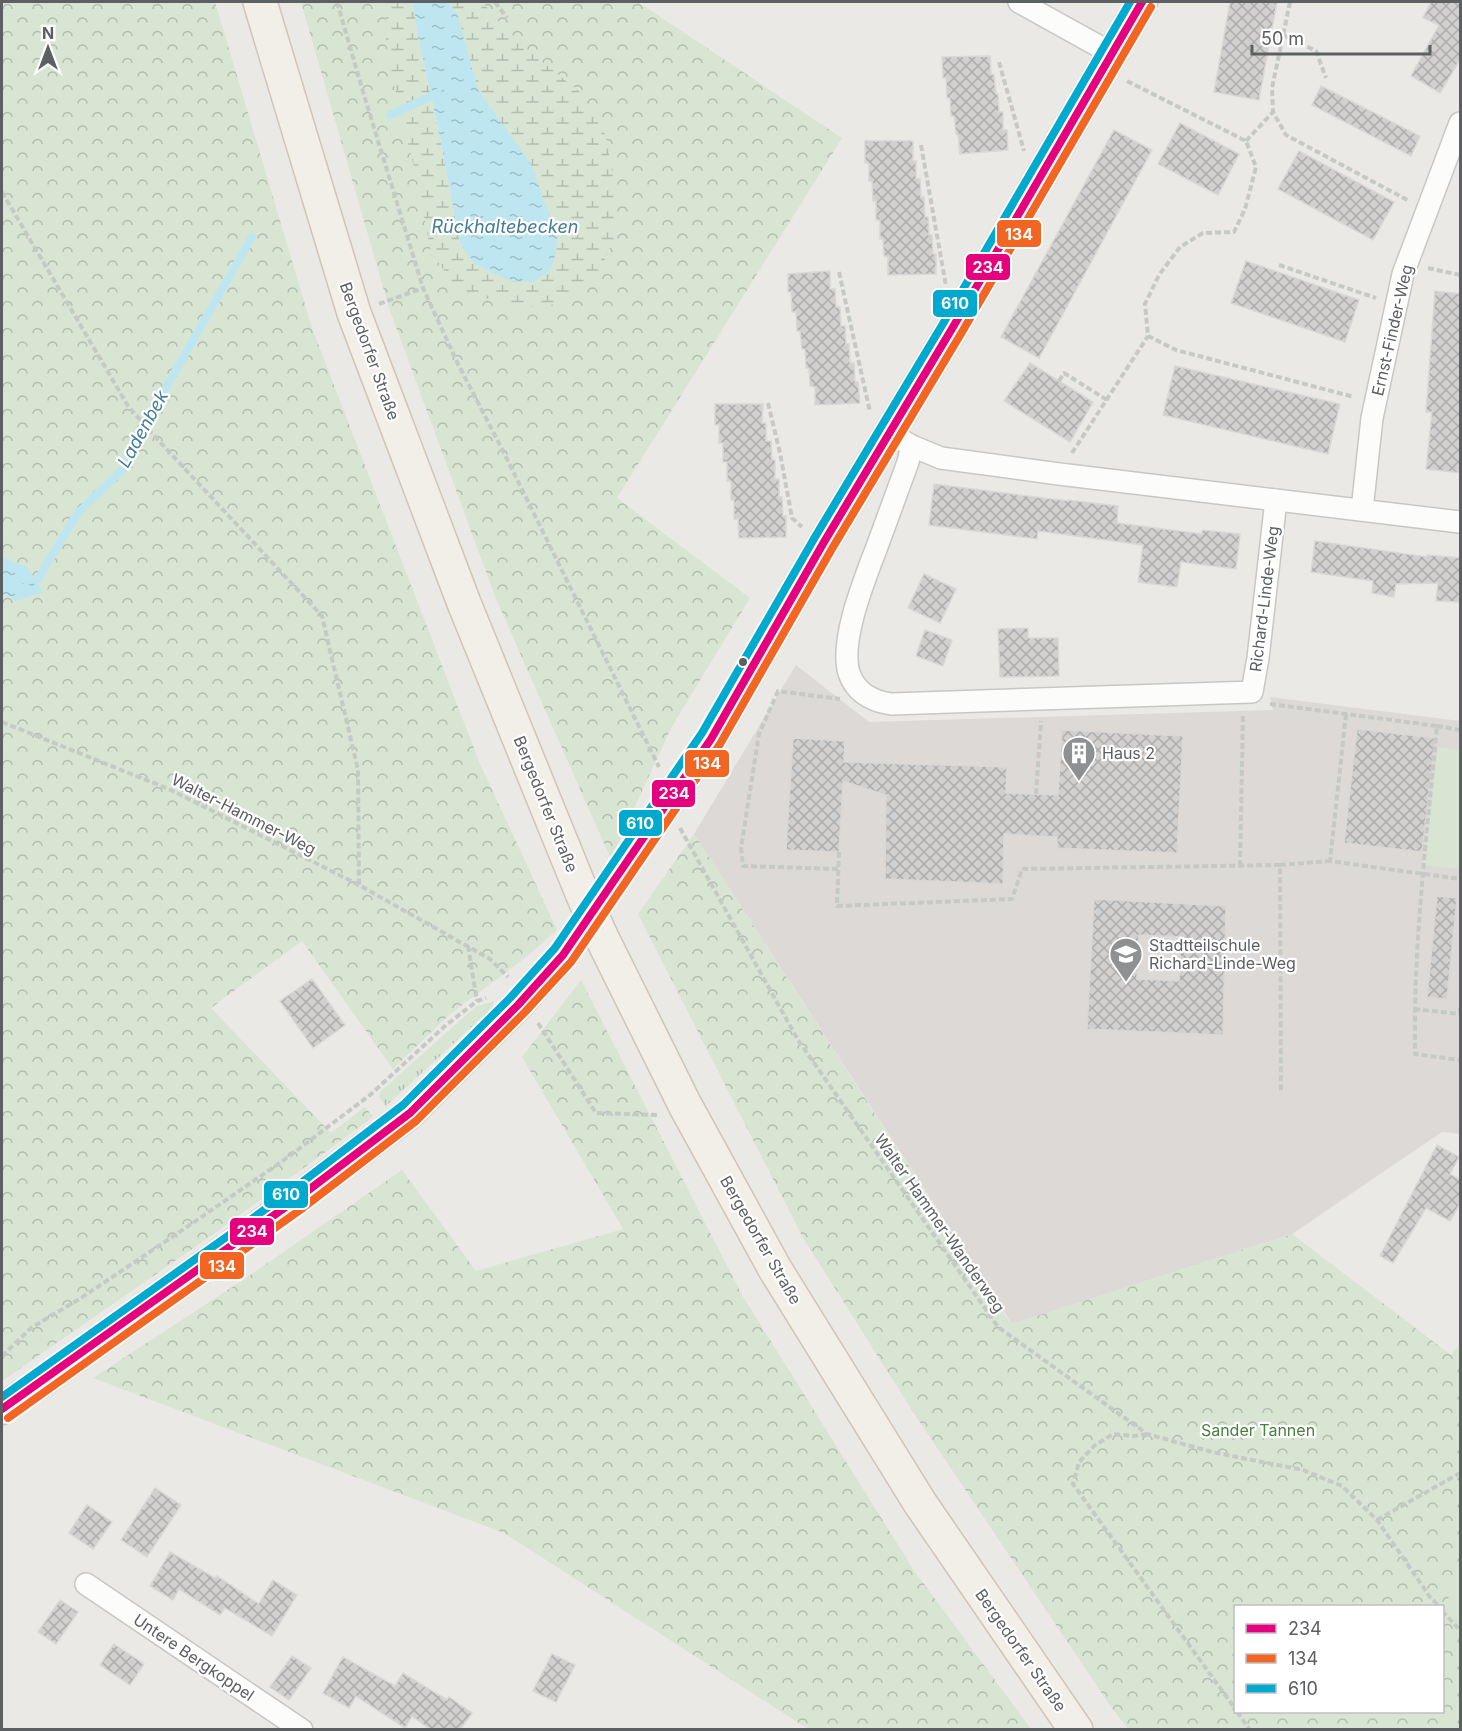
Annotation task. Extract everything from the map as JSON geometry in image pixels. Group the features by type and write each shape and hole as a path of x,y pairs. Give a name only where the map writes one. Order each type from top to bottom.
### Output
{"main road":[{"name":"Bergedorfer Straße","path":"260,2 354,313 464,603 592,913 685,1105 776,1269 920,1503 1076,1730"}],"street":[{"path":"1019,2 1106,61"},
{"path":"2,1409 294,1201 410,1113 522,1001 563,955 711,739 824,542 893,444 953,327 1142,2"},
{"name":"Ernst-Finder-Weg","path":"1362,510 1372,418 1402,274 1461,123"},
{"path":"893,444 941,458 1461,522"},
{"path":"867,697 858,689 849,672 848,641 863,585 908,462 893,444"},
{"name":"Richard-Linde-Weg","path":"867,697 876,702 891,704 1252,692 1276,500"},
{"name":"Untere Bergkoppel","path":"86,1584 302,1730"}],"path":[{"path":"337,2 423,288 456,362 657,759"},
{"path":"495,2 507,18"},
{"path":"1290,2 1272,88 1273,112 1286,135 1427,211"},
{"path":"1283,35 1316,51 1326,78"},
{"path":"1059,474 1148,336 1145,304 1159,275 1180,247 1203,233 1234,232 1245,209 1256,167 1246,141 1106,61"},
{"path":"999,62 1034,187"},
{"path":"1246,141 1273,112"},
{"path":"921,145 953,327"},
{"path":"2,192 128,406 322,616 358,770 359,885"},
{"path":"1407,263 1461,275"},
{"path":"1279,265 1396,305"},
{"path":"838,272 893,444"},
{"path":"354,313 423,288"},
{"path":"1148,336 1176,350 1376,402"},
{"path":"1059,381 1064,373 1107,400"},
{"path":"768,403 792,518 805,530"},
{"path":"838,869 742,866 741,848 759,734 778,691 845,700 867,697"},
{"path":"1036,794 1041,699"},
{"path":"1266,703 1461,730"},
{"path":"1240,866 1243,712"},
{"path":"1330,861 1346,714"},
{"name":"Walter-Hammer-Weg","path":"2,722 171,790 359,885 490,959 507,975 596,1113 670,1116 685,1105"},
{"path":"1437,726 1423,874 1414,1008 1415,1054 1461,1060"},
{"name":"Walter Hammer-Wanderweg","path":"678,824 798,1040 998,1327 1147,1434 1212,1452 1303,1470 1342,1486 1377,1520 1430,1597 1438,1605"},
{"path":"839,852 837,906 1012,899 1022,869 1280,865 1330,861 1461,879"},
{"path":"1280,865 1281,1093"},
{"path":"467,946 477,1001"},
{"path":"2,1356 31,1328 81,1298 284,1160 372,1093 445,1026 477,1001 522,1001"},
{"path":"1414,1008 1460,1014 1461,1005"},
{"path":"1147,1434 1134,1436 1113,1434 1094,1446 1079,1462 1073,1484 1234,1708"},
{"path":"1377,1520 1461,1473"},
{"path":"1444,1612 1461,1630"},
{"path":"1237,1713 1250,1730"}],"shaded area":[{"name":"Stadtteilschule Richard-Linde-Weg","path":"796,665 869,722 1273,710 1270,697 1460,721 1460,1134 1442,1132 1292,1234 1012,1324 694,834"}],"green space":[{"path":"2,2 215,2 312,328 480,764 557,930 525,958 449,1015 393,1069 302,941 211,1008 331,1133 365,1107 373,1117 211,1236 2,1381 2,594 16,601 27,567 2,557"},
{"path":"301,2 413,2 460,243 457,13 448,2 638,2 842,138 617,498 750,598 671,728 611,859 496,599 389,308"},
{"path":"389,2 413,2 460,243 531,164 478,90 457,13 448,2 483,2 493,16 529,51 581,93 606,136 613,177 615,237 599,272 550,306 511,307 456,287 431,252 417,179 389,61 384,27"},
{"path":"1438,747 1460,750 1460,869 1423,865"},
{"name":"Sander Tannen","path":"694,834 1011,1324 1292,1234 1451,1355 1460,1344 1460,1576 1447,1601 1460,1619 1460,1729 1128,1729 913,1412 802,1236 638,914"},
{"path":"581,980 742,1295 913,1569 1031,1729 808,1729 504,1533 93,1378 240,1282 402,1170 476,1271 623,1229 522,1057"},
{"path":"494,1001 492,1008 386,1106 379,1097 380,1092 475,1007"},
{"path":"1460,1576 1460,1619 1447,1601"}],"water":[{"name":"Rückhaltebecken","path":"413,2 448,2 457,13 478,90 531,164 557,237 556,253 550,270 534,282 511,281 474,264 460,243"},
{"path":"2,557 27,567 43,592 16,601 2,594"}],"building":[{"path":"1230,2 1277,2 1259,100 1214,92"},
{"path":"1431,2 1461,2 1461,58 1440,93 1411,76 1439,25 1423,18"},
{"path":"990,56 991,74 994,75 996,94 998,94 999,112 1003,112 1003,130 1007,130 1008,150 960,154 954,116 951,116 950,98 947,98 946,78 943,78 942,57"},
{"path":"1321,86 1420,136 1411,156 1312,105"},
{"path":"1180,123 1239,154 1218,195 1158,164"},
{"path":"1114,130 1152,150 1039,358 1001,337"},
{"path":"865,141 913,141 916,179 920,179 925,217 928,217 929,235 932,235 933,254 936,254 936,274 888,275 888,257 884,256 883,239 880,239 880,220 876,220 876,201 873,201 872,181 869,181 869,163 865,163"},
{"path":"1299,151 1394,202 1373,240 1278,189"},
{"path":"1246,261 1359,300 1345,342 1231,303"},
{"path":"830,271 830,289 835,289 836,307 840,307 841,326 845,326 846,344 849,344 850,363 854,363 855,382 858,382 860,403 815,405 815,387 810,386 805,349 802,349 800,331 797,331 796,312 792,312 791,292 788,292 788,274"},
{"path":"1435,291 1461,294 1461,473 1426,469 1432,412 1426,412"},
{"path":"1030,363 1093,402 1070,442 1004,401"},
{"path":"1175,366 1340,404 1328,454 1163,415"},
{"path":"715,404 763,404 762,423 766,423 766,441 771,441 772,460 775,460 775,479 779,479 779,497 782,497 783,516 786,516 786,537 739,538 738,519 734,519 734,500 731,500 731,481 727,481 727,462 723,462 723,443 719,443 719,425 715,425"},
{"path":"934,484 1118,506 1117,523 1202,534 1202,530 1240,534 1236,569 1181,562 1177,587 1138,582 1143,545 1038,531 1037,539 929,525"},
{"path":"1315,541 1427,557 1427,555 1461,558 1459,602 1436,601 1438,583 1396,584 1394,597 1372,593 1373,581 1311,572"},
{"path":"924,574 956,589 940,623 908,608"},
{"path":"1028,628 1028,638 1058,638 1059,676 1000,677 998,629"},
{"path":"925,630 952,640 943,666 916,656"},
{"path":"1357,729 1435,738 1422,852 1344,843"},
{"path":"1062,730 1183,736 1177,853 1057,848 1057,837 1004,834 1003,884 885,879 886,795 843,781 839,852 786,850 793,738 845,741 844,762 1007,767 1006,793 1058,795"},
{"path":"1437,896 1457,898 1447,999 1427,997"},
{"path":"1094,899 1226,906 1223,1035 1087,1029","holes":["1139,935 1181,937 1179,981 1137,979"]},
{"path":"312,979 345,1025 313,1048 280,1001"},
{"path":"1437,1145 1459,1157 1450,1174 1461,1180 1461,1202 1450,1221 1426,1208 1393,1263 1380,1256"},
{"path":"155,1488 181,1505 147,1557 121,1540"},
{"path":"87,1505 112,1522 93,1549 69,1533"},
{"path":"170,1552 215,1578 217,1576 259,1604 273,1580 297,1595 272,1636 225,1608 220,1615 179,1589 173,1600 150,1586"},
{"path":"60,1600 78,1612 56,1644 38,1632"},
{"path":"114,1644 144,1664 130,1685 100,1665"},
{"path":"552,1654 575,1665 556,1702 533,1691"},
{"path":"292,1656 311,1668 289,1700 270,1687"},
{"path":"343,1657 395,1686 403,1673 447,1700 449,1697 472,1713 460,1730 431,1730 412,1716 405,1728 356,1696 349,1708 323,1693"}],"waterway":[{"name":"Ladenbek","path":"390,115 438,93"},
{"name":"Ladenbek","path":"26,580 38,579 77,514 125,467 163,393 252,237"}],"transit line":[{"name":"610","path":"2,1397 288,1193 403,1105 510,998 555,948 702,733 1130,2"},
{"name":"234","path":"2,1409 294,1201 410,1113 518,1005 563,955 711,739 824,542 953,327 1142,2"},
{"name":"134","path":"8,1418 300,1210 416,1121 525,1012 571,962 720,744 833,547 962,332 1151,7"}],"place":[{"name":"Haus 2","path":"1079,782"},
{"name":"Stadtteilschule Richard-Linde-Weg","path":"1126,983"}]}
